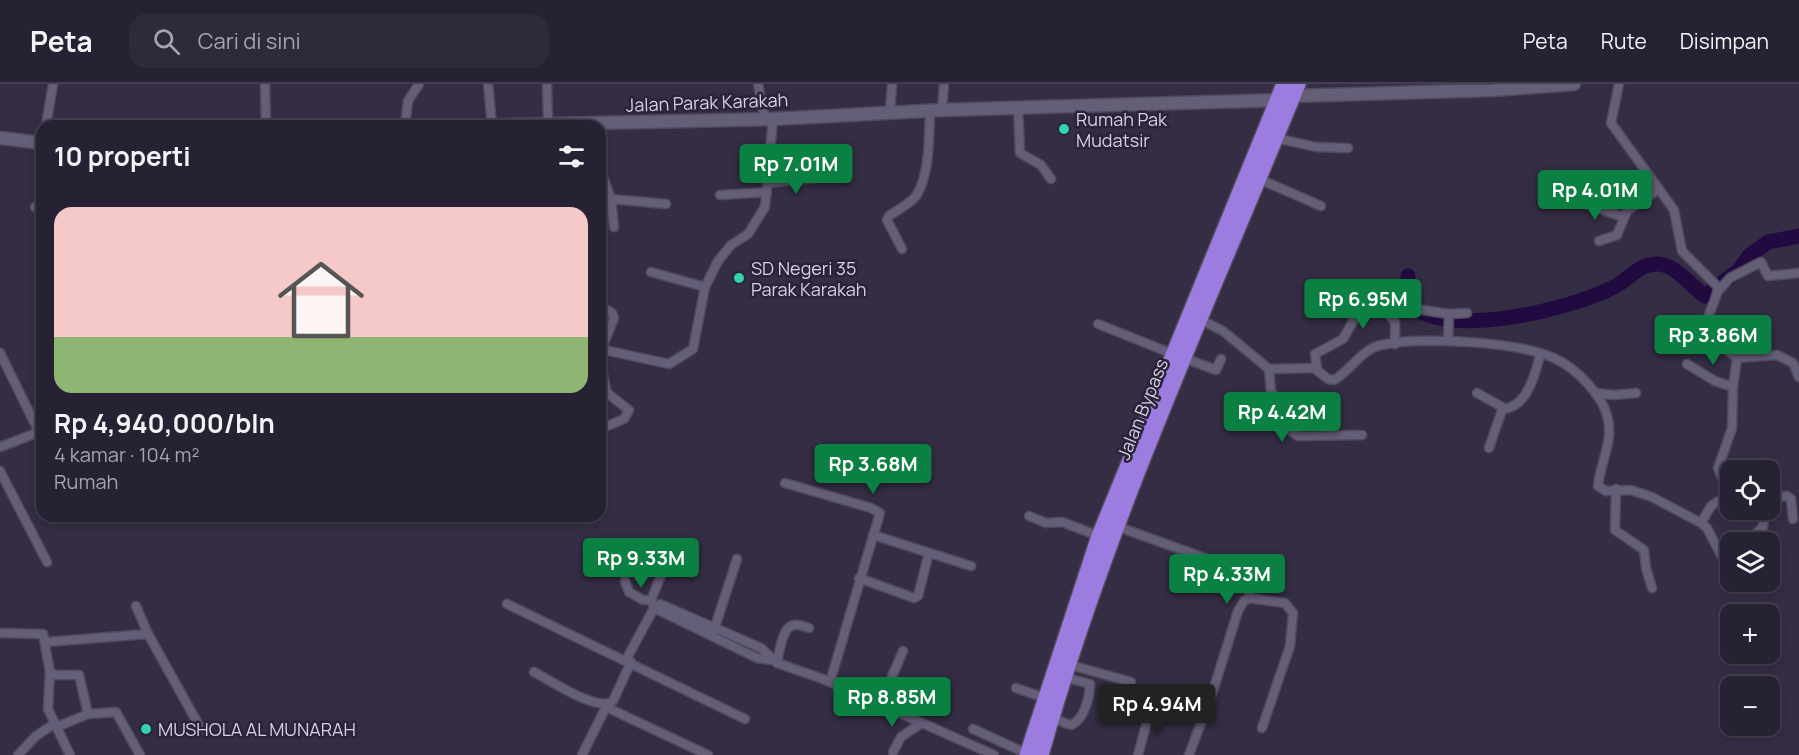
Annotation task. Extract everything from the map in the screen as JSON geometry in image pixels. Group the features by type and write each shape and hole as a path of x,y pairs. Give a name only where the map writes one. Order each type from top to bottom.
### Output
{"highway":[{"path":"1032,755 1045,698 1099,536 1179,356 1277,100 1291,88"},
{"name":"Jalan Bypass","path":"1179,356 1202,320 1276,138 1291,88"},
{"name":"Jalan Bypass","path":"1032,755 1051,718 1156,411"}],"street":[{"path":"47,120 53,84"},
{"path":"265,84 266,120"},
{"path":"406,120 408,101 419,84"},
{"path":"488,84 492,120"},
{"path":"547,84 548,120"},
{"path":"606,352 662,364 674,363 693,349 697,338 705,287 718,261 758,222 765,207 768,187 769,119 758,84"},
{"path":"890,113 892,84"},
{"path":"902,249 887,220 889,216 915,197 921,185 936,110 944,84"},
{"path":"1291,88 1574,84"},
{"path":"1619,84 1611,123 1674,210 1682,251 1718,287"},
{"name":"Jalan Parak Karakah","path":"606,124 769,119 984,108 1277,100"},
{"path":"1018,107 1020,153 1041,165 1051,179"},
{"path":"0,138 36,141"},
{"path":"1276,138 1316,147 1348,148"},
{"path":"720,195 822,177"},
{"path":"1259,179 1321,206"},
{"path":"606,185 611,199 614,227"},
{"path":"1599,241 1617,235 1627,211 1659,189"},
{"path":"611,199 666,204"},
{"path":"1575,200 1623,217"},
{"path":"1701,523 1711,506 1726,496 1727,490 1718,468 1732,428 1733,387 1737,358 1733,352 1707,335 1708,312 1718,287 1761,262 1767,276 1799,273"},
{"path":"651,272 705,287"},
{"path":"1395,344 1395,322 1379,303 1366,298 1343,339 1315,354 1317,368 1328,379 1334,381 1380,345 1448,341 1509,347 1552,357 1569,367 1603,406 1609,431 1598,486 1606,491 1631,490 1653,497 1701,523 1707,528 1720,553"},
{"path":"1417,309 1449,318 1467,313"},
{"path":"606,310 612,313 614,318 606,337"},
{"path":"1448,341 1449,318"},
{"path":"1202,320 1223,331 1269,369 1317,368"},
{"path":"1098,324 1215,370 1221,359"},
{"path":"0,353 36,424"},
{"path":"1478,393 1504,408 1511,408 1524,395 1540,355"},
{"path":"1737,358 1778,355 1793,363 1799,377"},
{"path":"1687,364 1715,381 1733,387"},
{"path":"1269,369 1271,392 1285,407 1287,428 1292,434 1298,436 1362,435"},
{"path":"606,393 629,410 624,418 606,426"},
{"path":"1594,393 1614,396 1636,393"},
{"path":"1489,448 1504,408"},
{"path":"0,447 36,436"},
{"path":"0,471 47,562"},
{"path":"785,483 877,510 880,518 859,578 830,682"},
{"path":"1616,489 1615,530 1644,550 1652,588"},
{"path":"1780,497 1787,496 1791,500 1793,519"},
{"path":"1029,516 1046,524 1062,522 1099,536"},
{"path":"1116,526 1235,569 1248,578 1250,598"},
{"path":"873,535 971,566"},
{"path":"859,578 916,598 929,553"},
{"path":"582,755 607,706 613,701 652,604 662,573 646,559"},
{"path":"712,637 737,559"},
{"path":"625,581 629,592 712,637 757,658 775,661 830,682 994,755"},
{"path":"1189,755 1238,611 1244,601 1250,598 1285,603 1293,613 1290,646 1262,728"},
{"path":"507,604 745,719"},
{"path":"652,604 660,604 761,648 775,661"},
{"path":"136,606 148,634 201,729"},
{"path":"775,661 790,626 809,628"},
{"path":"0,633 39,632 45,636 50,672 48,709 70,755"},
{"path":"46,642 148,634"},
{"path":"883,705 903,651"},
{"path":"1066,670 1131,682"},
{"path":"1051,718 1071,725 1078,722 1083,713 1090,684 1066,670"},
{"path":"50,672 56,675 79,675 88,714"},
{"path":"534,672 595,704 607,706 708,755"},
{"path":"1016,688 1045,698"},
{"path":"1138,755 1150,710"},
{"path":"18,755 36,736 60,724 88,714 116,712 140,755"},
{"path":"894,752 901,737 920,724"},
{"path":"973,729 1032,755"}],"waterway":[{"path":"1408,276 1406,300 1423,313 1447,319 1476,321 1507,318 1539,312 1594,296 1614,287 1639,269 1657,264 1670,268 1705,296 1739,270 1750,255 1768,242 1799,236"}],"place":[{"name":"Rumah Pak Mudatsir","path":"1064,129"},
{"name":"SD Negeri 35 Parak Karakah","path":"739,278"},
{"name":"MUSHOLA AL MUNARAH","path":"146,729"}]}
